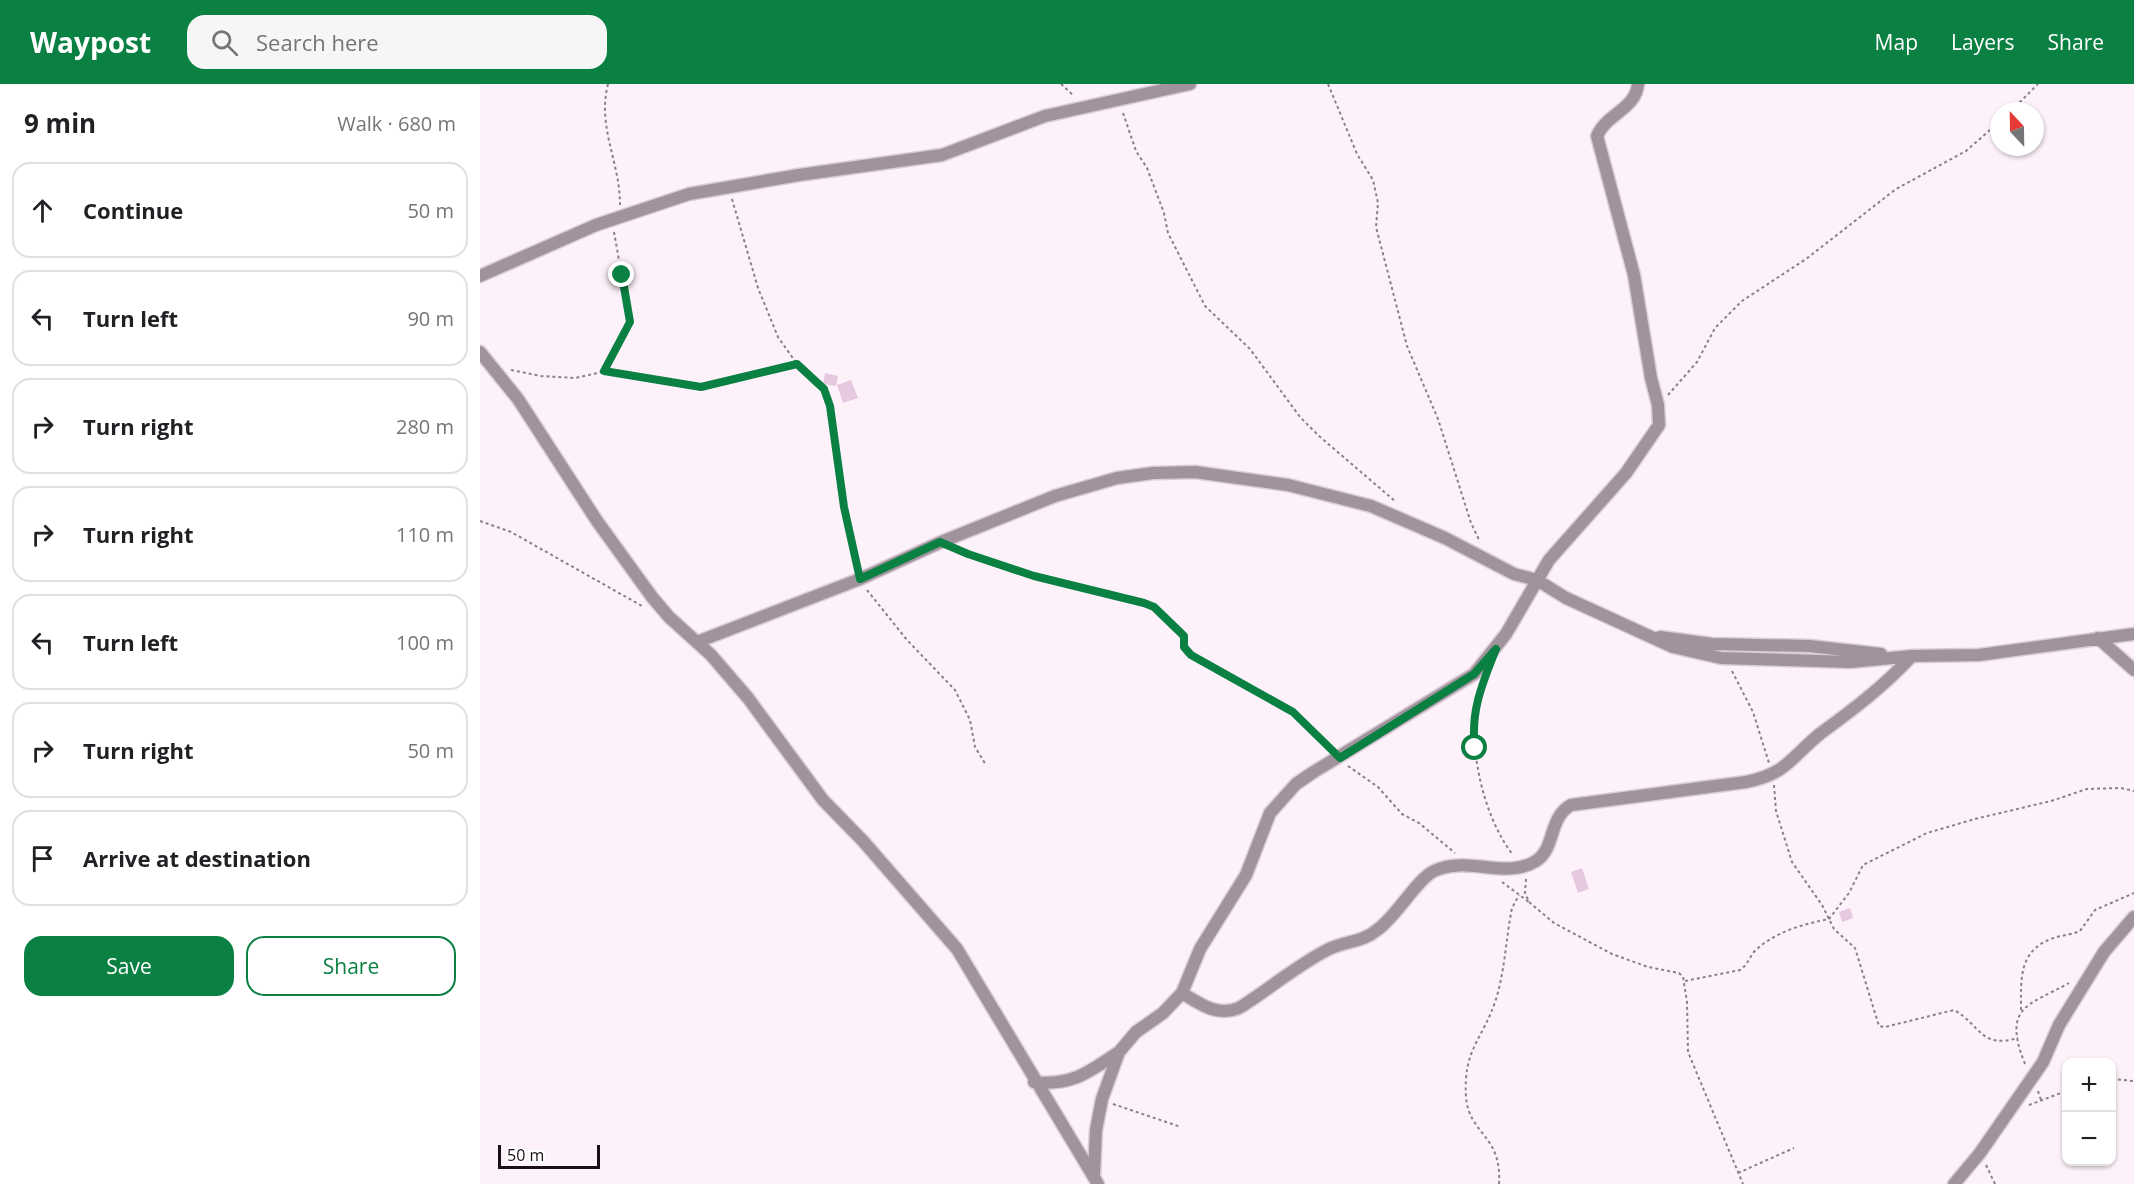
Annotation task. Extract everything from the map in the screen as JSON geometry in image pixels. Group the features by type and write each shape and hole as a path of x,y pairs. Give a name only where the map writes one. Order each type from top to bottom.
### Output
{"street":[{"path":"480,276 616,218 689,194 942,155 1045,116 1086,105 1190,84"},
{"path":"1034,1082 1051,1084 1080,1078 1119,1052 1136,1032 1163,1013 1182,993 1200,949 1246,875 1270,813 1296,784 1474,674 1496,649 1549,560 1635,461 1659,425 1659,412 1634,275 1597,136 1605,123 1633,99 1638,84"},
{"path":"480,352 518,399 597,521 669,617 697,642 748,698 823,800 863,841 957,949 1034,1082 1096,1180"},
{"path":"697,642 860,579 940,542 1055,496 1117,478 1153,473 1196,472 1288,485 1371,506 1445,538 1514,574 1537,580 1566,598 1673,647 1720,658 1850,662 1912,656 1979,656 2134,634"},
{"path":"1650,636 1712,644 1789,644 1912,656"},
{"path":"2098,638 2134,670"},
{"path":"1182,993 1213,1010 1230,1011 1239,1008 1326,950 1351,944 1376,932 1432,872 1454,864 1476,864 1491,868 1528,864 1542,856 1557,816 1570,805 1746,782 1774,775 1813,740 1878,692 1912,656"},
{"path":"1954,1184 1980,1153 2043,1062 2059,1025 2104,952 2134,917"},
{"path":"1096,1180 1096,1130 1102,1099 1119,1052"}],"path":[{"path":"604,371 630,322 616,218 617,175 603,118 608,84"},
{"path":"1061,84 1086,105"},
{"path":"1328,84 1356,154 1373,180 1378,203 1376,226 1407,346 1438,419 1471,523 1489,561"},
{"path":"2020,102 2038,84"},
{"path":"1119,99 1133,145 1147,168 1164,213 1168,233 1204,306 1250,349 1300,417 1397,503"},
{"path":"1659,412 1664,399 1696,362 1715,328 1727,313 1806,259 1896,189 1966,151 1990,130"},
{"path":"728,188 762,297 778,337 797,364 824,389 830,406 844,507 860,579 907,640 955,690 970,720 975,747 986,765"},
{"path":"504,368 523,374 567,378 586,377 604,371 701,387 797,364"},
{"path":"480,521 512,532 651,611 669,617"},
{"path":"940,542 1034,576 1136,600 1154,607 1184,636 1184,647 1191,655 1293,712 1362,778 1378,787 1402,814 1419,823 1454,852 1476,864"},
{"path":"1720,658 1739,683 1754,712 1774,775 1776,811 1792,862 1841,937 1856,948 1879,1026 1885,1027 1954,1010 1984,1037 2005,1042 2018,1038"},
{"path":"1484,681 1474,716 1473,730 1480,772 1491,814 1510,850 1528,864 1525,893 1529,902"},
{"path":"1685,981 1740,970 1756,949 1774,937 1807,923 1829,919 1849,893 1863,865 1927,833 2051,801 2087,789 2121,788 2134,791"},
{"path":"1491,868 1500,881 1568,931 1612,954 1648,967 1679,974 1685,981 1688,1052 1743,1184"},
{"path":"2032,1077 2024,1062 2018,1038 2023,963 2031,953 2057,937 2080,931 2095,910 2134,893"},
{"path":"1499,1184 1497,1154 1468,1112 1466,1078 1468,1059 1496,999 1512,908 1519,895"},
{"path":"2021,1010 2030,1002 2071,982"},
{"path":"2116,1079 2134,1081"},
{"path":"2003,1119 2041,1100 2062,1093"},
{"path":"1102,1099 1181,1127"},
{"path":"1738,1173 1794,1148"},
{"path":"1980,1153 1995,1184"}],"building":[{"path":"825,373 838,376 836,386 823,384"},
{"path":"851,380 858,398 843,403 837,385"},
{"path":"1582,868 1589,889 1578,893 1571,872"},
{"path":"1850,908 1853,918 1842,922 1839,912"}],"route":[{"path":"622,275 630,322 604,371 611,370 701,387 797,364 813,376 824,389 830,406 844,507 860,579 940,542 1034,576 1136,600 1154,607 1180,631 1184,636 1184,647 1191,655 1293,712 1340,758 1474,674 1496,649 1480,691 1474,716 1475,748"}]}
